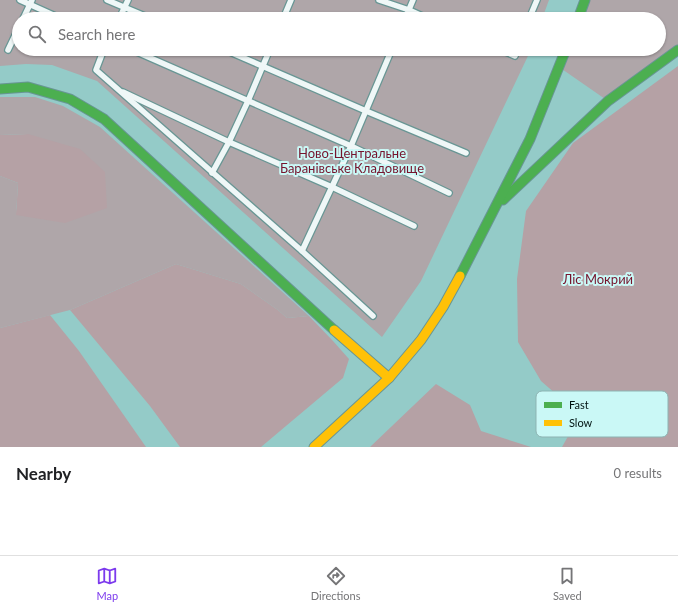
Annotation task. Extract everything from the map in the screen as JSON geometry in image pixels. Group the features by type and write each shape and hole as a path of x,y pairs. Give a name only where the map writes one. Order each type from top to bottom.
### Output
{"street":[{"path":"581,12 585,0"},
{"path":"496,207 608,101 678,50"},
{"path":"314,447 389,378 421,340 443,307 465,268 530,139 563,56"},
{"path":"0,88 28,87 70,99 104,119 332,328 389,378"}],"lane":[{"path":"20,0 31,2 49,12"},
{"path":"107,0 134,12"},
{"path":"122,12 128,0"},
{"path":"286,12 291,0"},
{"path":"379,0 414,12"},
{"path":"409,10 413,0"},
{"path":"532,12 537,0"},
{"path":"26,12 31,2"},
{"path":"8,50 12,42"},
{"path":"101,56 96,70 302,251 373,316"},
{"path":"146,56 351,146 449,193"},
{"path":"239,56 466,153"},
{"path":"212,173 229,142 267,56"},
{"path":"302,251 351,146 389,56"},
{"path":"118,90 229,142 332,187 414,226"}],"green space":[{"name":"Ново-Центральне Баранівське Кладовище","path":"0,0 549,0 545,12 12,12 12,56 528,56 421,281 382,337 97,81 52,65 26,64 0,66"},
{"path":"585,0 678,0 678,50 608,101 559,67 563,56 666,56 666,12 581,12"},
{"name":"Ліс Мокрий","path":"678,66 678,447 562,447 568,437 668,437 668,391 552,391 541,381 518,342 517,279 526,211 573,143"},
{"path":"0,97 35,97 63,106 100,127 309,316 287,318 241,284 176,264 70,310 0,328 0,176 18,183 16,215 28,134 0,135"},
{"path":"28,134 80,149 105,172 107,208 65,223 16,215 18,183 0,176 0,135"},
{"path":"176,264 241,284 287,318 309,316 349,359 343,378 261,447 180,447 150,406 70,310"},
{"path":"50,315 79,351 146,447 0,447 0,328"},
{"path":"436,384 470,405 481,431 531,447 370,447"}],"traffic: fast":[{"path":"581,12 585,0"},
{"path":"503,200 608,101 678,50"},
{"path":"460,276 530,139 563,56"},
{"path":"0,89 28,87 70,99 104,119 334,330"}],"traffic: slow":[{"path":"314,447 389,378 421,340 443,307 460,276"},
{"path":"334,330 389,378"}]}
